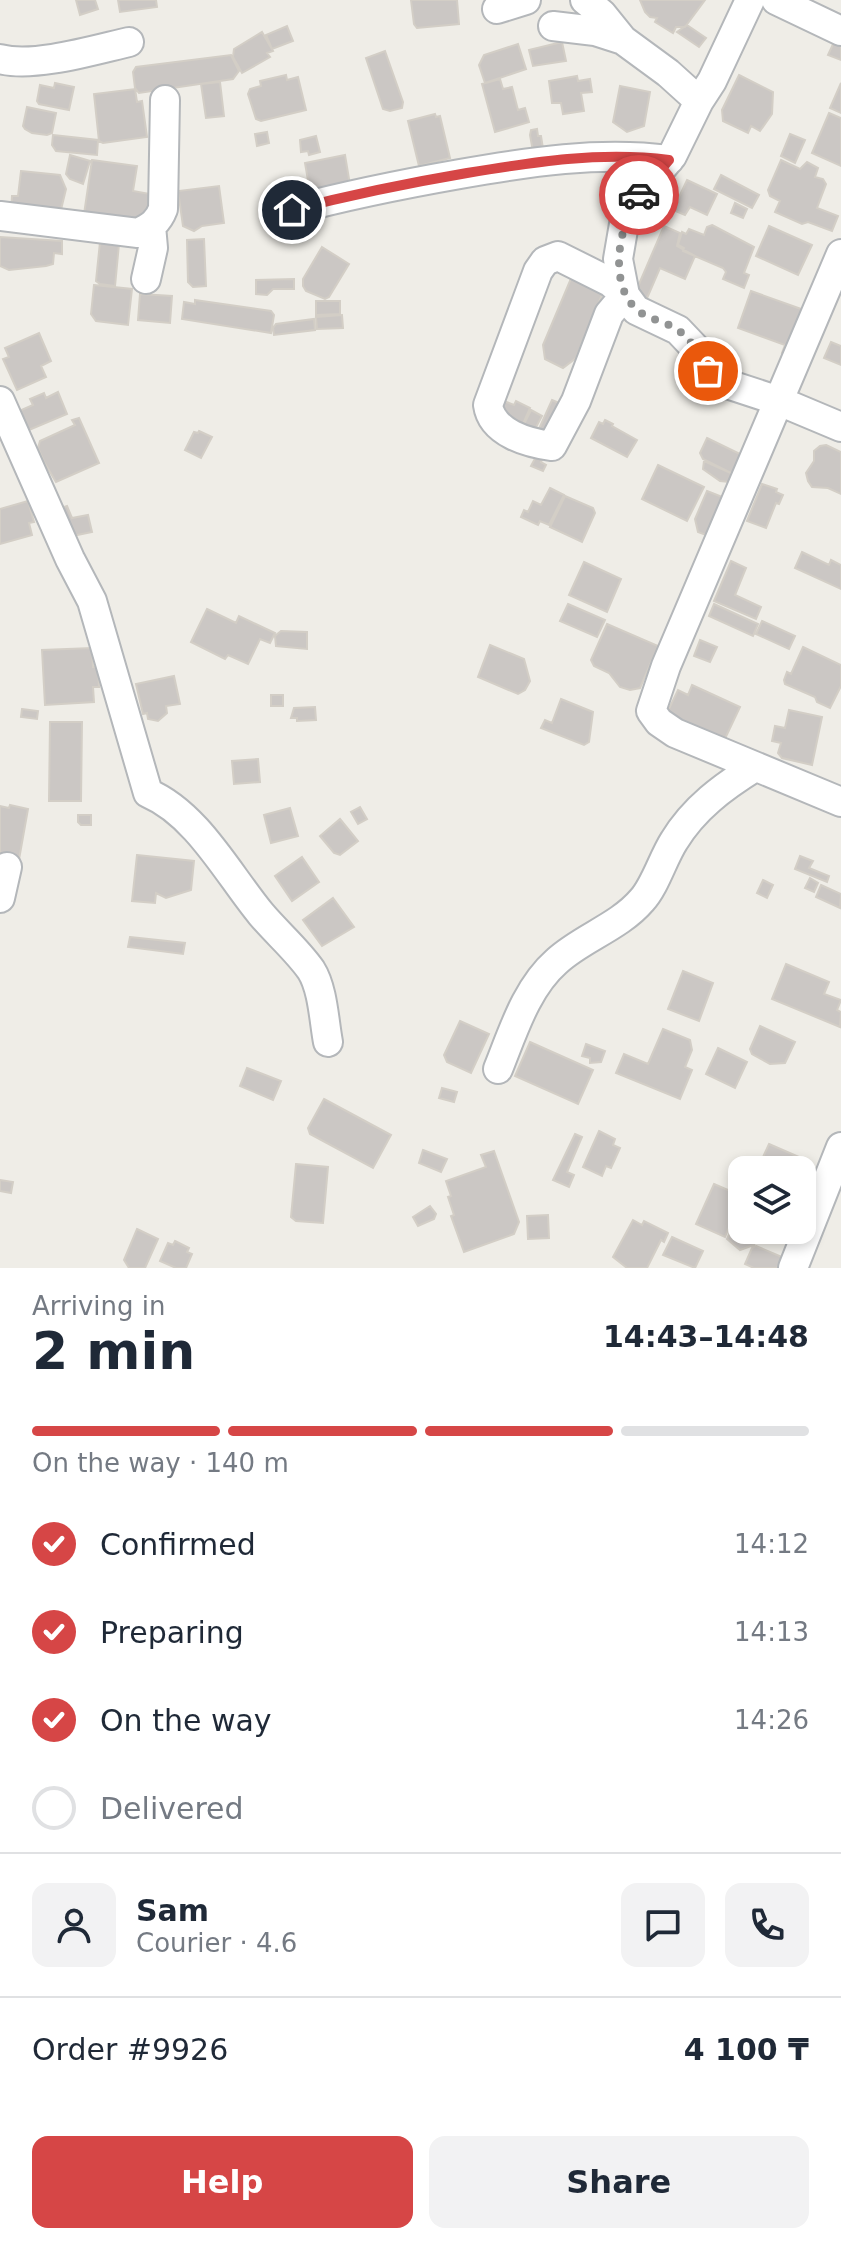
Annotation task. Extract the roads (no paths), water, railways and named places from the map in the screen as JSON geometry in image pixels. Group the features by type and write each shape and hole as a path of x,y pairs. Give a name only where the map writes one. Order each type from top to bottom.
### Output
{"street":[{"path":"497,9 526,0"},
{"path":"585,0 602,14 623,40 668,73 699,101"},
{"path":"625,295 618,259 624,224 637,197 669,160 712,81 750,0"},
{"path":"776,0 841,31"},
{"path":"553,26 595,31 623,40"},
{"path":"0,59 17,62 129,42"},
{"path":"0,216 138,233 151,226 163,209 165,100"},
{"path":"292,210 362,192 551,159 639,156 669,160"},
{"path":"146,279 153,248 151,226"},
{"path":"841,254 666,666 651,711 659,722 675,733 841,802"},
{"path":"625,295 609,314 576,401 552,446 536,444 496,424 489,416 488,405 545,261 558,256 610,282 625,295 636,310 678,330 697,350 708,371 721,382 779,401 841,427"},
{"path":"0,401 70,559 92,601 148,793 164,800 202,837 258,911 312,972 328,1042"},
{"path":"498,1069 541,977 558,960 643,900 675,838 701,806 755,767"},
{"path":"0,898 7,867"},
{"path":"793,1268 841,1147"}]}
